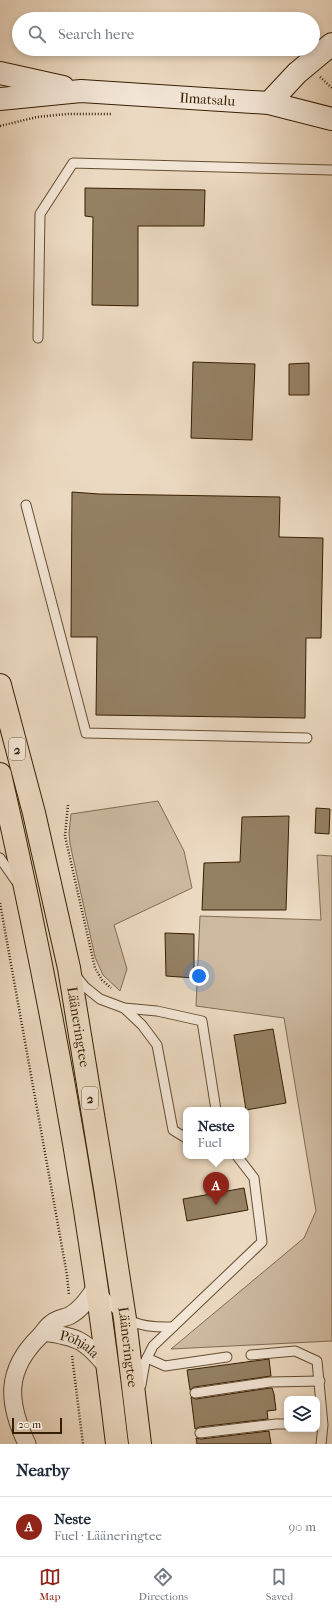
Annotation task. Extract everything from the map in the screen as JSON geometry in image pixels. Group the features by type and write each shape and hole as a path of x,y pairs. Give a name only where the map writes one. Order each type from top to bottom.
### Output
{"highway":[{"name":"Lääneringtee","path":"0,685 34,813 69,968 106,1188 141,1444"},
{"name":"Lääneringtee","path":"0,774 59,1052 82,1182 97,1285 117,1444"}],"street":[{"path":"320,54 332,44"},
{"path":"269,102 297,73 318,56"},
{"name":"Ilmatsalu","path":"0,73 81,91"},
{"name":"Ilmatsalu","path":"0,99 81,91 269,102 332,120"},
{"name":"Põhjala","path":"27,1444 13,1408 12,1385 19,1362 29,1346 52,1323 71,1315 88,1301 97,1285"},
{"name":"Põhjala","path":"44,1332 72,1337 92,1348 108,1368"}],"lane":[{"path":"38,338 40,214 73,163 332,170"},
{"path":"26,505 86,733 307,738"},
{"path":"0,858 12,873 28,904"},
{"path":"69,968 85,986 100,999 126,1008 157,1011 202,1021 216,1107"},
{"path":"126,1008 142,1025 157,1045 173,1130 183,1136"},
{"path":"141,1444 141,1379 147,1358 153,1346 262,1242 254,1178 239,1159"},
{"path":"97,1285 110,1304 125,1319 144,1327 173,1327"},
{"path":"251,1355 296,1351 317,1361 324,1425 321,1444"},
{"path":"147,1358 165,1366 227,1358"},
{"path":"195,1393 270,1382 320,1381"},
{"path":"200,1433 284,1424"}],"path":[{"path":"0,126 37,117 67,114 119,114"},
{"path":"68,805 65,836 95,968 102,980 120,996 126,1008"},
{"path":"0,903 67,1275 71,1315"},
{"path":"72,1337 72,1362 83,1444"}],"shaded area":[{"path":"158,801 184,851 192,888 114,925 127,969 120,991 103,975 95,957 70,844 69,833 71,814"},
{"path":"317,855 332,856 332,1341 171,1349 304,1238 316,1211 284,1018 196,1006 200,916 321,920"}],"building":[{"path":"85,188 205,190 204,226 138,226 138,306 92,305 93,217 85,216"},
{"path":"193,362 255,364 252,440 191,438"},
{"path":"309,363 309,395 289,395 289,364"},
{"path":"72,492 99,494 280,497 279,537 323,538 321,638 306,638 305,718 96,715 97,637 71,637"},
{"path":"316,808 330,809 329,834 315,833"},
{"path":"289,816 286,910 202,910 204,863 240,862 242,817"},
{"path":"165,933 194,934 194,978 166,976"},
{"path":"273,1029 286,1103 249,1109 249,1107 246,1107 234,1035"},
{"path":"244,1188 248,1210 187,1221 183,1199"},
{"path":"269,1359 271,1376 194,1387 190,1390 187,1370"},
{"path":"272,1388 276,1410 267,1411 268,1419 199,1427 195,1429 191,1397 196,1399"},
{"path":"269,1431 271,1444 197,1444 196,1438 201,1439"}],"place":[{"name":"Neste","path":"216,1205"}]}
